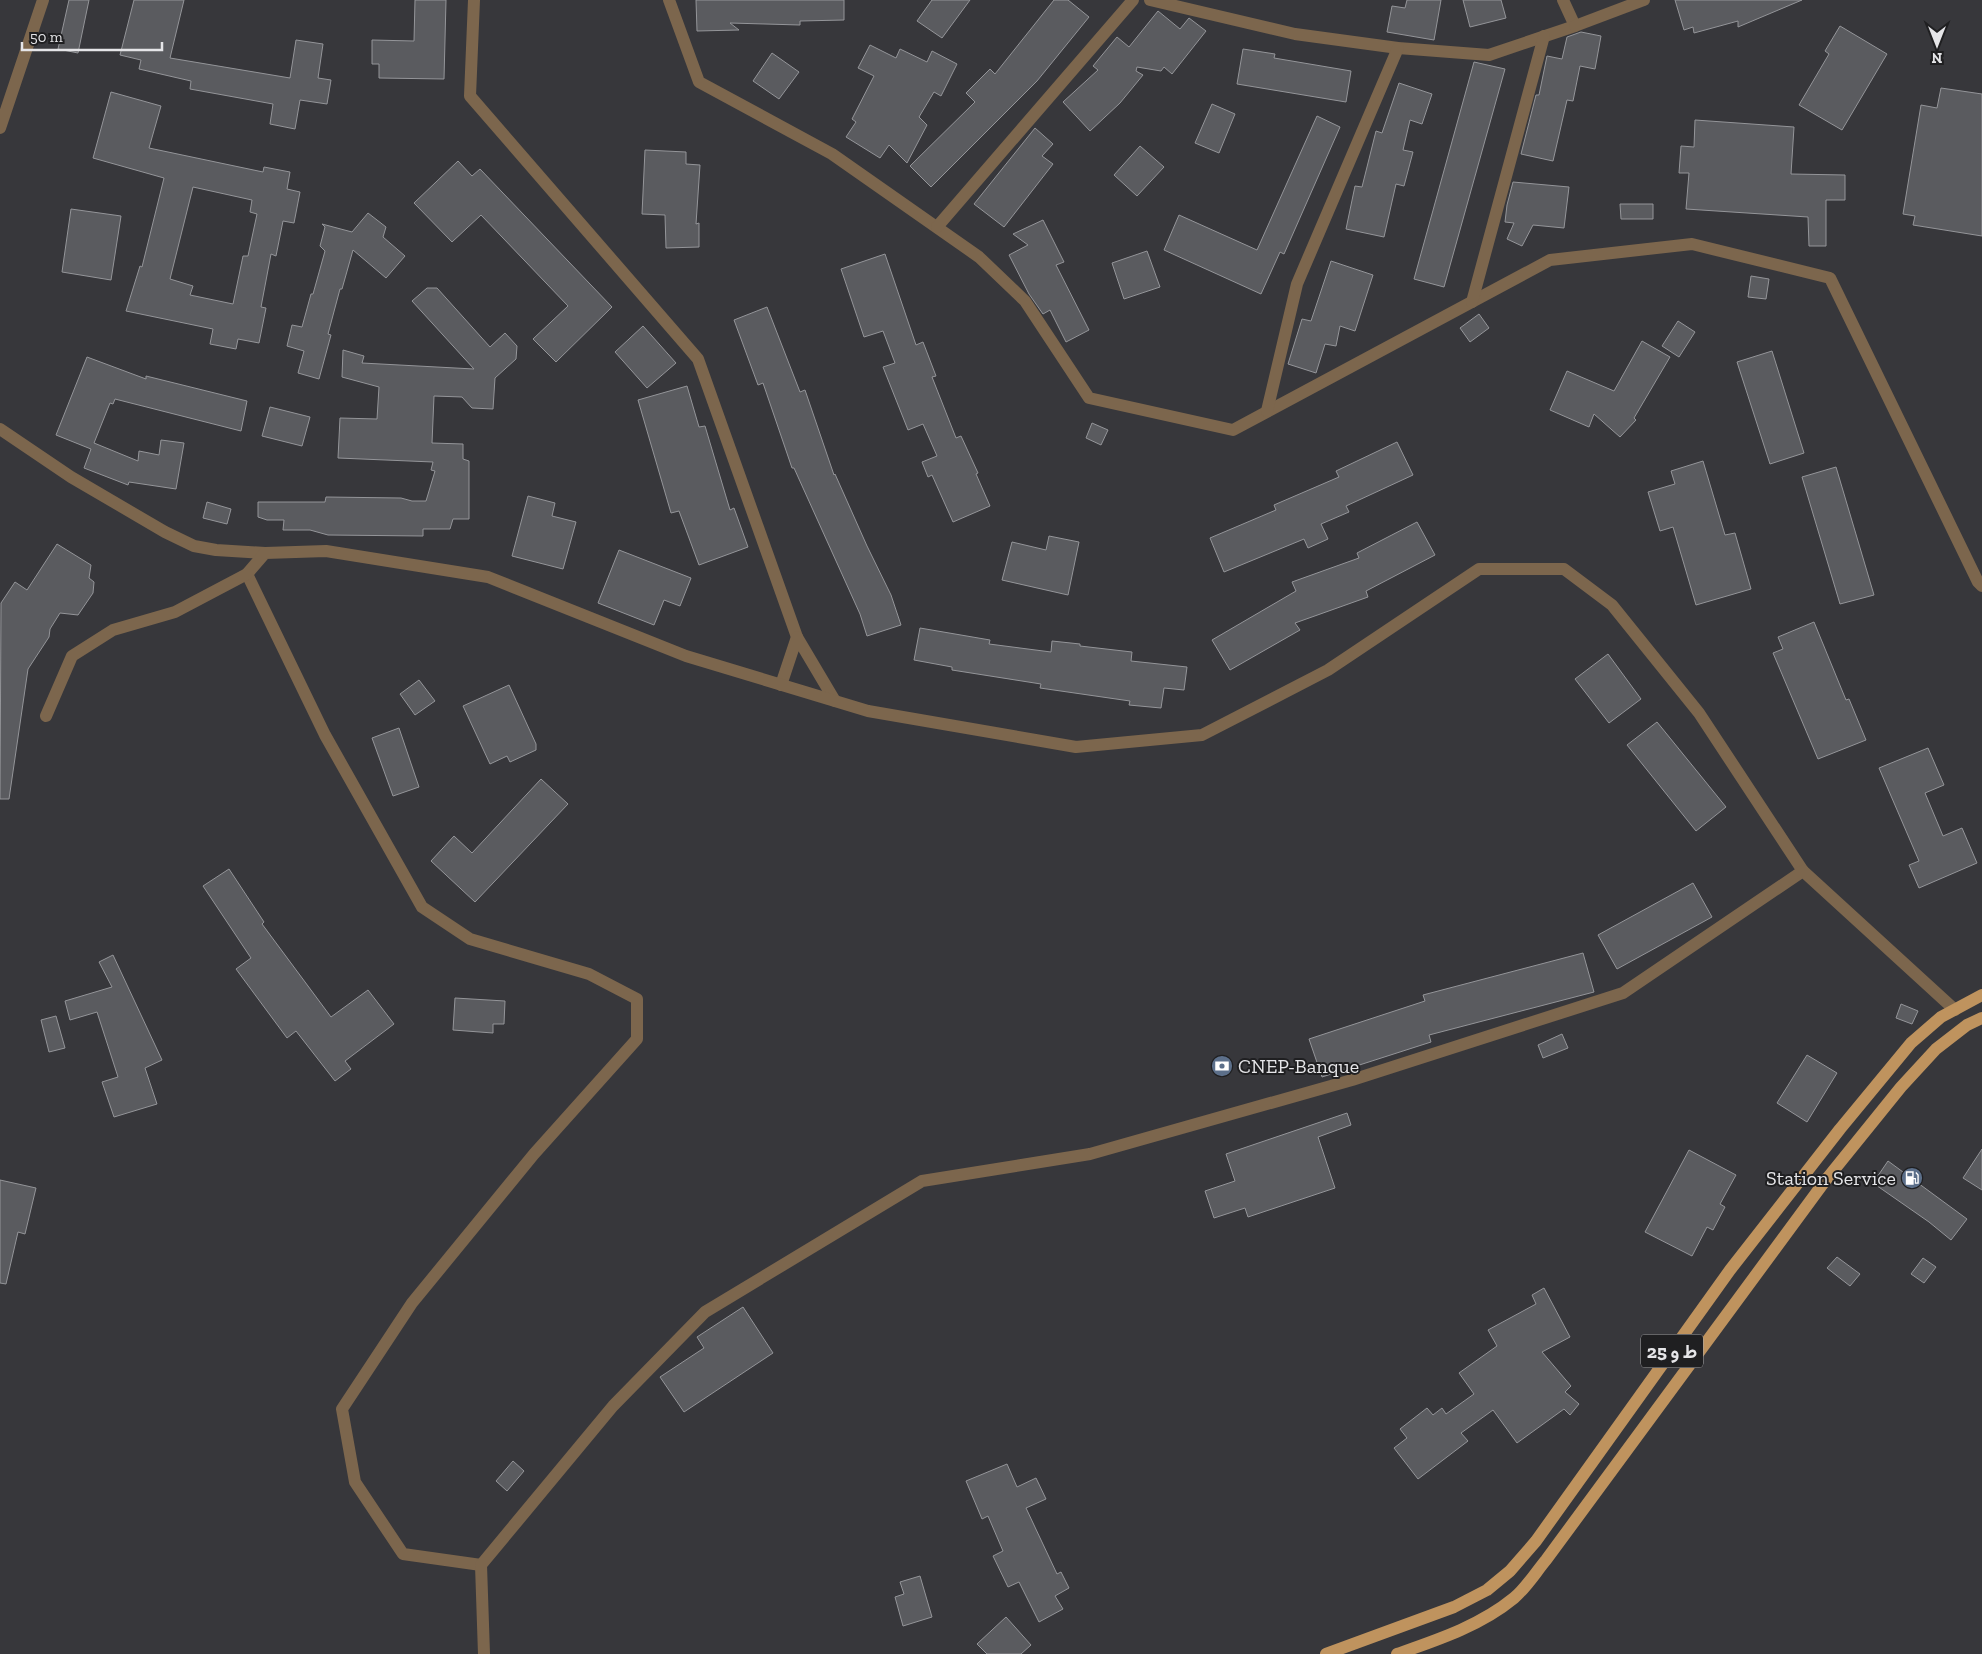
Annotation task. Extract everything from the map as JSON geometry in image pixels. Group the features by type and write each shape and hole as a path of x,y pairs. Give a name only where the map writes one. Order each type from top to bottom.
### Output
{"main road":[{"name":"ط و 25","path":"1326,1654 1454,1607 1487,1590 1510,1571 1536,1541 1730,1270 1840,1129 1911,1043 1942,1017 1982,995"},
{"path":"1397,1654 1450,1635 1481,1620 1514,1598 1546,1560 1825,1181 1936,1049 1967,1025 1982,1018"}],"street":[{"path":"0,128 42,0"},
{"path":"474,0 470,96 698,359 797,637 835,701"},
{"path":"669,0 699,82 832,154 979,257 1026,301 1090,398 1233,430 1550,260 1692,244 1830,278 1974,574 1982,586"},
{"path":"937,228 1133,0"},
{"path":"1150,0 1295,34 1398,48 1489,55 1576,26 1644,0"},
{"path":"1563,0 1576,26"},
{"path":"1472,302 1544,36"},
{"path":"1267,411 1297,284 1398,48"},
{"path":"0,429 71,477 172,536 194,546 216,550 265,553 326,551 488,577 686,656 868,711 1076,747 1202,736 1328,670 1478,569 1564,569 1612,606 1699,713 1803,871 1955,1010"},
{"path":"46,716 72,656 113,630 175,612 246,574 265,553"},
{"path":"246,574 325,735 422,907 470,939 589,974 637,999 637,1039 534,1154 412,1303 342,1409 355,1482 403,1554 481,1565"},
{"path":"781,685 797,637"},
{"path":"484,1654 481,1565 612,1406 705,1312 922,1181 1090,1154 1352,1080 1623,993 1803,871"}],"building":[{"path":"69,0 89,0 78,53 58,49"},
{"path":"134,0 184,0 170,58 290,78 296,40 323,44 318,78 331,80 327,104 300,100 295,129 270,124 273,104 190,89 191,81 139,69 141,60 120,55"},
{"path":"415,0 446,0 444,79 379,78 379,64 372,64 372,40 414,41"},
{"path":"696,0 844,0 844,20 800,21 800,25 730,23 739,30 697,31"},
{"path":"932,0 970,0 942,38 917,21"},
{"path":"1054,0 1068,0 1089,17 1037,81 931,187 910,166 975,102 966,93 990,69 995,74"},
{"path":"1407,0 1441,0 1434,40 1387,32 1392,6 1405,8"},
{"path":"1463,0 1501,0 1506,18 1470,27"},
{"path":"1675,0 1802,0 1738,27 1738,21 1694,33 1693,27 1684,30"},
{"path":"1158,11 1180,29 1189,18 1206,31 1172,74 1164,67 1161,71 1137,67 1136,71 1143,75 1120,103 1090,131 1063,102 1098,70 1093,66 1117,37 1129,47"},
{"path":"1840,26 1887,54 1842,130 1799,105 1829,54 1825,51"},
{"path":"1581,32 1601,36 1595,69 1580,66 1573,101 1567,100 1553,161 1521,154 1536,95 1539,95 1547,56 1562,59 1567,37"},
{"path":"870,45 896,58 900,49 927,62 932,51 957,64 941,96 934,92 919,117 927,125 907,163 889,145 880,158 846,137 856,122 852,119 874,76 858,68"},
{"path":"1243,49 1275,54 1274,58 1351,71 1346,102 1237,84"},
{"path":"772,53 799,72 779,99 753,81"},
{"path":"1474,62 1505,69 1444,287 1414,279"},
{"path":"1399,83 1432,94 1422,124 1410,120 1403,150 1413,152 1404,186 1396,184 1384,237 1346,229 1355,186 1362,187 1376,131 1382,133"},
{"path":"1941,88 1982,94 1982,236 1913,225 1915,216 1903,214 1921,105 1937,108"},
{"path":"111,92 161,106 149,148 263,172 264,167 290,172 287,189 300,192 294,223 283,221 276,256 271,254 261,307 266,308 259,343 238,339 236,349 210,344 213,329 126,311 140,266 142,267 164,178 93,158","holes":["193,187 252,200 250,212 257,214 248,256 243,256 233,304 190,295 193,286 170,279"]},
{"path":"1212,104 1235,114 1219,153 1195,143"},
{"path":"1317,116 1340,127 1284,254 1280,252 1261,294 1164,250 1179,215 1257,250"},
{"path":"1695,120 1794,127 1791,174 1845,175 1845,200 1826,200 1826,246 1809,246 1808,217 1686,209 1689,173 1679,173 1681,146 1694,147"},
{"path":"1035,128 1053,144 1042,156 1053,164 1004,227 974,204"},
{"path":"1140,146 1164,167 1137,196 1114,175"},
{"path":"645,150 686,152 686,164 700,165 696,224 699,223 699,247 666,248 665,215 642,214"},
{"path":"458,161 472,176 480,169 612,307 556,362 533,339 568,306 481,215 452,242 414,203"},
{"path":"1513,182 1569,187 1564,228 1533,225 1522,246 1507,239 1514,223 1505,222"},
{"path":"1620,204 1653,204 1653,219 1621,219"},
{"path":"71,209 121,216 111,280 62,272"},
{"path":"368,213 386,227 383,237 405,256 386,278 353,250 328,334 331,335 319,379 298,373 304,351 287,346 292,325 302,327 311,294 313,294 325,251 320,246 325,227 322,224 352,232"},
{"path":"1043,220 1064,262 1056,265 1089,330 1066,342 1050,310 1043,314 1029,294 1009,255 1028,245 1013,234"},
{"path":"1147,251 1160,287 1124,299 1112,263"},
{"path":"885,254 916,345 923,342 936,376 932,377 956,438 961,436 978,473 976,474 990,506 953,522 932,475 928,477 922,462 937,456 923,424 908,430 883,367 895,363 883,331 864,337 841,269"},
{"path":"1331,261 1373,275 1355,331 1340,326 1336,346 1325,344 1316,373 1288,364 1302,319 1311,321"},
{"path":"1751,276 1769,279 1766,299 1748,297"},
{"path":"427,288 437,288 490,347 505,333 517,346 516,359 495,378 493,409 472,408 462,397 434,396 432,443 463,444 463,459 469,461 469,519 453,519 450,529 423,529 423,536 328,535 310,530 283,530 284,520 267,520 258,517 258,502 325,502 326,497 401,498 412,501 426,501 435,471 431,470 433,462 338,458 340,418 377,419 379,387 342,377 343,350 364,356 362,363 474,369 412,301"},
{"path":"767,307 800,392 805,390 834,475 891,595 901,625 867,636 860,614 794,468 792,468 763,383 758,385 734,320"},
{"path":"1479,314 1489,328 1470,342 1460,328"},
{"path":"1678,321 1695,332 1679,357 1662,346"},
{"path":"643,326 676,363 647,388 615,352"},
{"path":"1642,341 1670,357 1634,418 1636,420 1620,437 1594,414 1589,427 1550,410 1567,371 1614,391"},
{"path":"1772,351 1804,453 1770,464 1737,362"},
{"path":"87,357 146,379 146,376 247,401 241,431 115,399 113,404 110,403 94,443 138,461 139,451 159,455 161,440 184,443 176,489 129,482 128,485 84,468 91,449 56,435"},
{"path":"687,386 699,427 705,426 730,510 734,508 748,547 699,565 679,511 671,513 638,400"},
{"path":"270,407 310,417 302,446 262,436"},
{"path":"1092,423 1108,430 1101,445 1086,438"},
{"path":"1397,442 1413,475 1346,506 1349,512 1321,524 1328,539 1308,548 1304,539 1224,572 1210,538 1276,510 1274,505 1339,477 1336,471"},
{"path":"1703,461 1725,535 1735,533 1751,589 1696,605 1673,527 1660,531 1648,492 1675,484 1671,471"},
{"path":"1836,467 1874,595 1840,604 1802,477"},
{"path":"528,496 555,503 552,516 576,522 563,569 512,556"},
{"path":"207,502 231,509 227,524 203,518"},
{"path":"1417,522 1435,555 1366,591 1368,597 1295,623 1300,630 1230,670 1212,640 1296,591 1292,582 1359,558 1357,553"},
{"path":"1049,536 1079,542 1068,595 1002,580 1012,542 1046,550"},
{"path":"57,544 91,565 89,578 94,582 93,593 78,615 60,613 50,629 49,637 28,669 9,799 0,799 1,603 15,582 27,590"},
{"path":"619,550 691,578 680,606 664,600 654,625 598,603"},
{"path":"1814,622 1846,700 1849,699 1866,740 1818,759 1773,653 1783,649 1778,637"},
{"path":"920,628 990,640 989,644 1051,652 1052,641 1132,652 1131,661 1187,667 1184,690 1164,688 1161,708 1129,705 1130,701 1040,688 1041,684 952,670 952,667 914,660"},
{"path":"1608,654 1641,699 1609,723 1575,679"},
{"path":"419,680 435,701 415,715 400,694"},
{"path":"509,685 536,744 536,750 510,762 507,756 490,764 463,706"},
{"path":"1657,722 1726,807 1696,831 1627,745"},
{"path":"399,728 419,787 393,796 372,738"},
{"path":"1928,748 1944,785 1925,793 1943,836 1962,828 1977,863 1919,888 1909,865 1919,861 1879,768"},
{"path":"541,779 568,804 475,902 431,861 454,836 472,853"},
{"path":"229,869 264,922 262,924 331,1017 368,990 394,1024 345,1061 351,1069 335,1081 296,1031 287,1038 236,969 251,958 203,886"},
{"path":"1693,883 1712,917 1617,969 1598,935"},
{"path":"1583,953 1594,992 1429,1035 1431,1042 1322,1077 1309,1039 1425,1001 1423,995"},
{"path":"113,955 162,1060 145,1068 157,1104 114,1117 102,1082 118,1077 97,1012 70,1020 65,1001 112,987 99,962"},
{"path":"455,998 505,1001 504,1024 493,1024 493,1033 453,1030"},
{"path":"1901,1004 1918,1011 1912,1024 1896,1018"},
{"path":"56,1016 65,1048 49,1052 41,1020"},
{"path":"1562,1034 1568,1048 1543,1058 1538,1045"},
{"path":"1807,1055 1837,1073 1807,1122 1777,1103"},
{"path":"1347,1113 1351,1125 1318,1137 1335,1188 1248,1217 1245,1208 1214,1218 1205,1191 1235,1181 1226,1154"},
{"path":"1982,1149 1982,1190 1963,1178"},
{"path":"1689,1150 1736,1175 1720,1204 1725,1207 1713,1230 1707,1227 1692,1256 1645,1232"},
{"path":"1888,1161 1967,1219 1951,1240 1929,1222 1873,1183"},
{"path":"0,1180 36,1188 25,1234 18,1232 6,1284 0,1283"},
{"path":"1837,1257 1860,1274 1850,1286 1827,1268"},
{"path":"1923,1258 1936,1267 1924,1283 1911,1274"},
{"path":"1544,1288 1570,1337 1542,1352 1571,1386 1565,1392 1579,1404 1570,1415 1564,1409 1517,1443 1493,1410 1461,1433 1468,1441 1418,1479 1394,1448 1407,1438 1400,1429 1427,1408 1433,1415 1442,1408 1446,1414 1474,1394 1459,1373 1497,1346 1488,1330 1536,1304 1532,1295"},
{"path":"743,1307 773,1353 684,1412 660,1377 704,1348 697,1337"},
{"path":"513,1461 524,1471 507,1491 496,1481"},
{"path":"1007,1464 1017,1487 1036,1478 1046,1499 1026,1508 1057,1574 1061,1572 1069,1588 1055,1596 1063,1609 1039,1622 1019,1582 1008,1587 993,1556 1003,1551 988,1516 982,1519 966,1481"},
{"path":"920,1576 932,1617 903,1626 895,1597 904,1594 900,1582"},
{"path":"1006,1617 1031,1645 1021,1654 987,1654 977,1644"}],"place":[{"name":"CNEP-Banque","path":"1222,1066"},
{"name":"Station Service","path":"1912,1178"}]}
